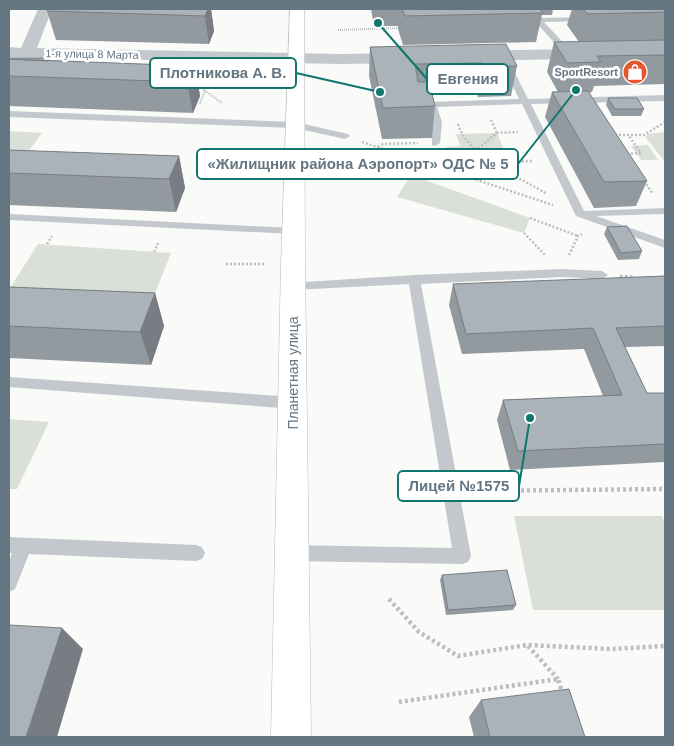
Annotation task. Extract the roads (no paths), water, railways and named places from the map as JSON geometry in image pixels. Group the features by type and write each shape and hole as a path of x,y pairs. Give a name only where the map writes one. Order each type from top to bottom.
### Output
{"street":[{"path":"27,52 44,9"},
{"name":"Планетная улица","path":"291,737 291,552 294,403 293,231 298,9"},
{"name":"1-я улица 8 Марта","path":"9,52 296,59 426,58"},
{"path":"454,57 665,52"}],"lane":[{"path":"569,54 533,19 598,19"},
{"path":"502,56 580,214 665,244"},
{"path":"435,143 437,122 432,104 665,98"},
{"path":"9,114 295,125 344,136"},
{"path":"580,214 665,212"},
{"path":"9,217 293,231"},
{"path":"293,286 562,273 602,275"},
{"path":"291,552 462,556 414,280"},
{"path":"9,382 294,403"},
{"path":"9,583 17,545 196,554"}],"place":[{"name":"Евгения","path":"378,23"},
{"name":"SportResort","path":"635,72"},
{"name":"«Жилищник района Аэропорт» ОДС № 5","path":"576,90"},
{"name":"Плотникова А. В.","path":"380,92"},
{"name":"Лицей №1575","path":"530,418"}]}
